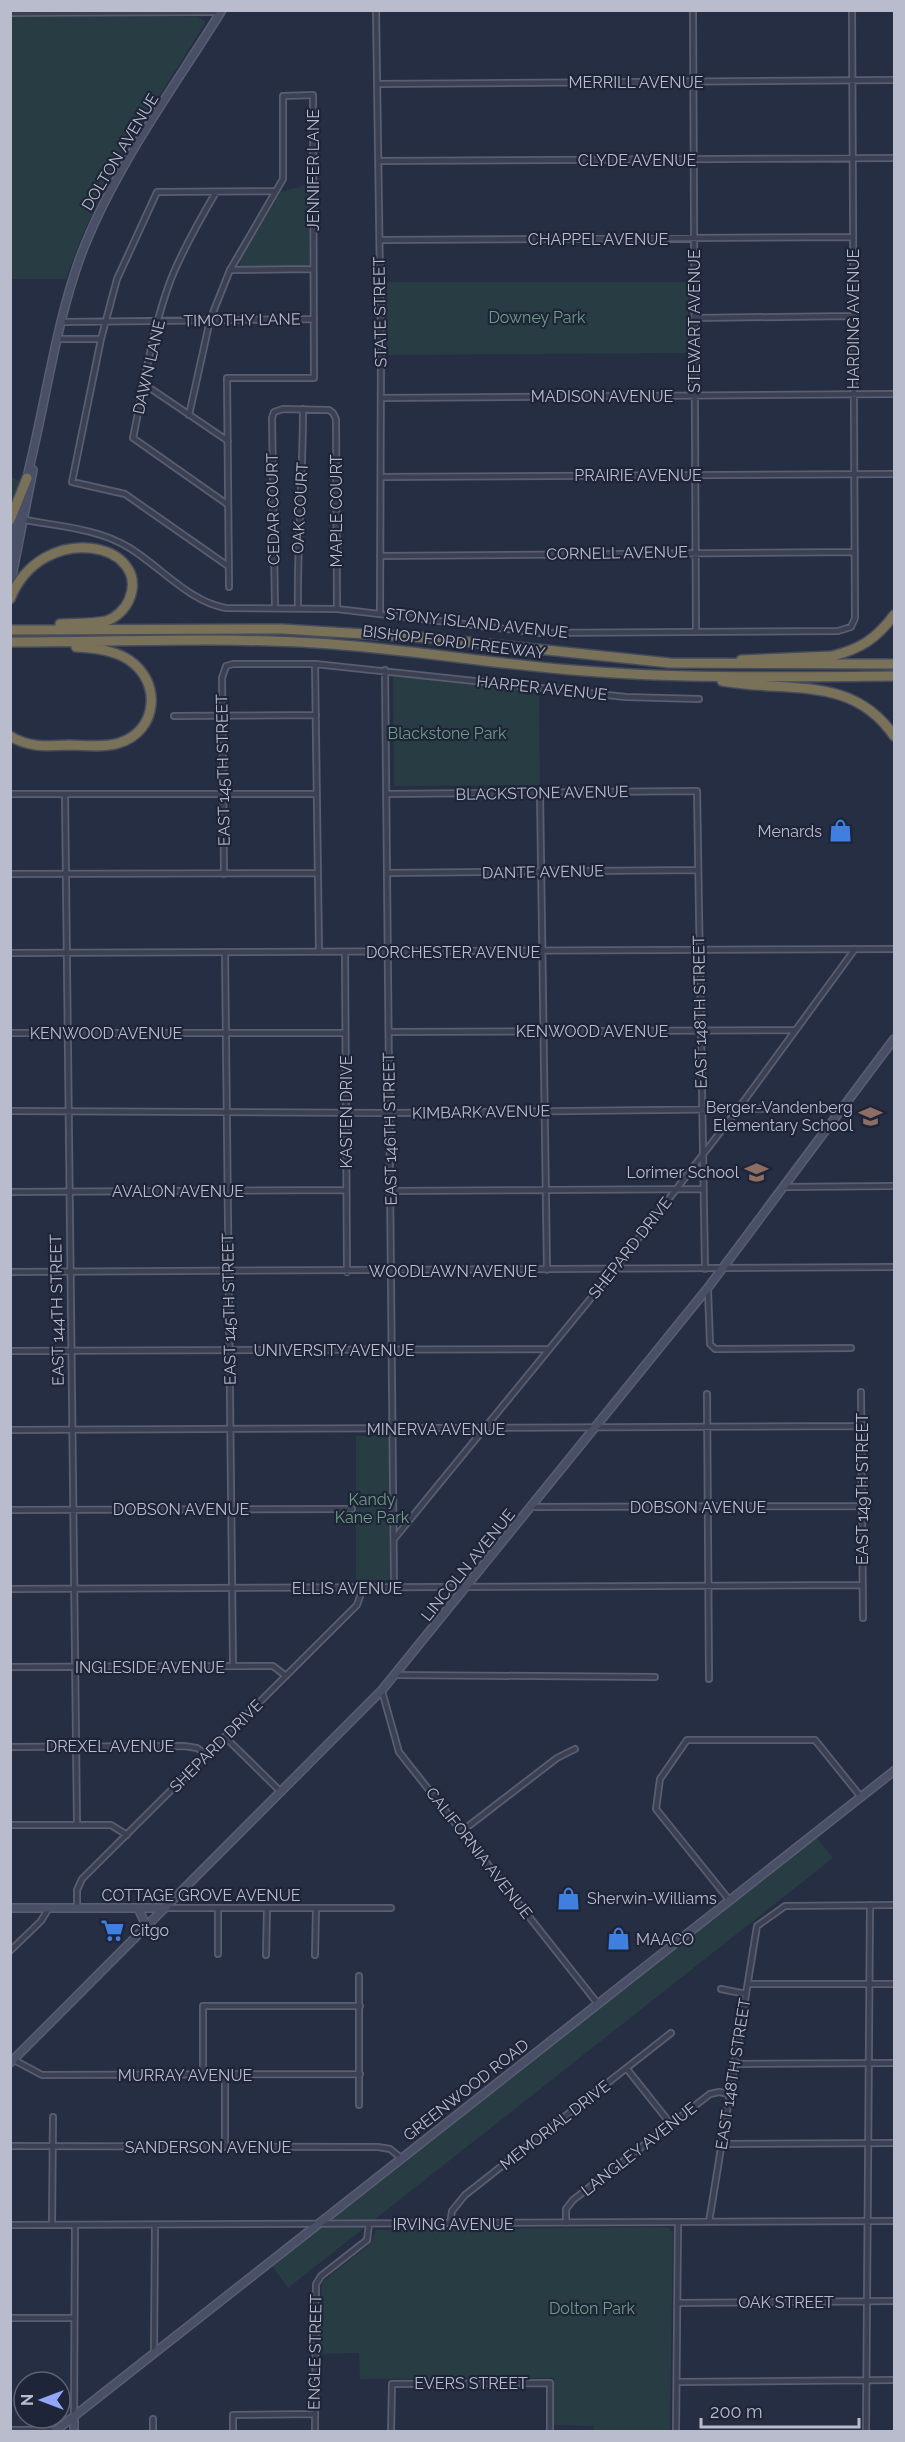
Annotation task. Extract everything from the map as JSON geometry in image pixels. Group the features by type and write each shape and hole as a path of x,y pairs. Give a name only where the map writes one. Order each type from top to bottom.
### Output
{"highway":[{"path":"17,520 27,478"},
{"path":"10,599 25,573 40,559 58,550 93,548 112,553 127,569 131,594 126,606 117,615 106,621 45,625 18,630"},
{"path":"716,664 750,658 817,657 845,653 870,642 894,615"},
{"name":"BISHOP FORD FREEWAY","path":"18,630 332,631 431,638 620,659 716,664 894,664"},
{"name":"BISHOP FORD FREEWAY","path":"13,642 314,643 572,670 696,677 894,676"},
{"path":"10,736 27,744 39,746 118,744 137,735 151,712 152,691 148,681 130,661 100,649 26,642"},
{"path":"696,677 731,683 835,692 862,703 884,720 894,736"}],"street":[{"name":"STATE STREET","path":"376,10 380,240 380,614"},
{"name":"STEWART AVENUE","path":"693,10 696,631"},
{"name":"HARDING AVENUE","path":"851,627 855,618 852,10"},
{"path":"10,13 222,11"},
{"name":"DOLTON AVENUE","path":"27,478 62,322 80,258 101,208 222,11"},
{"name":"MERRILL AVENUE","path":"378,84 894,80"},
{"name":"JENNIFER LANE","path":"229,587 227,378 314,378 313,95 283,96 283,179 276,191"},
{"name":"CLYDE AVENUE","path":"379,162 894,158"},
{"path":"228,566 125,495 72,482 101,339 117,279 157,192 276,191"},
{"path":"189,415 210,320 230,270 276,191"},
{"name":"DAWN LANE","path":"216,192 189,238 171,279 158,321 133,438 227,504"},
{"name":"CHAPPEL AVENUE","path":"380,240 853,237"},
{"path":"230,270 313,269"},
{"path":"694,318 853,316"},
{"name":"TIMOTHY LANE","path":"62,322 314,319"},
{"path":"59,339 101,339"},
{"path":"144,384 228,441"},
{"name":"MADISON AVENUE","path":"381,398 894,394"},
{"name":"CEDAR COURT","path":"275,607 272,486 274,412 283,409 303,409"},
{"name":"MAPLE COURT","path":"303,409 333,413 336,419 337,609"},
{"name":"OAK COURT","path":"298,607 297,523 302,500 303,409"},
{"name":"DOLTON AVENUE","path":"10,551 17,520 32,482 33,459"},
{"name":"PRAIRIE AVENUE","path":"381,477 894,474"},
{"name":"DOLTON AVENUE","path":"10,586 17,520"},
{"name":"STONY ISLAND AVENUE","path":"17,520 107,537 128,547 216,607 337,609 539,633 838,631 851,627"},
{"name":"CORNELL AVENUE","path":"380,556 855,552"},
{"name":"EAST 145TH STREET","path":"224,874 222,678 226,666 237,663 315,664"},
{"path":"319,952 315,664 385,670"},
{"name":"HARPER AVENUE","path":"385,670 626,697 699,699"},
{"name":"EAST 146TH STREET","path":"385,670 394,1588"},
{"path":"174,716 316,715"},
{"name":"BLACKSTONE AVENUE","path":"387,794 697,791"},
{"name":"EAST 148TH STREET","path":"697,791 705,1269"},
{"path":"540,793 544,1190 547,1270"},
{"path":"10,795 317,794"},
{"name":"EAST 144TH STREET","path":"65,795 77,1825"},
{"name":"DANTE AVENUE","path":"387,873 698,870"},
{"path":"10,874 318,873"},
{"name":"SHEPARD DRIVE","path":"394,1539 614,1270 738,1109 855,949"},
{"name":"DORCHESTER AVENUE","path":"10,953 894,949"},
{"name":"EAST 145TH STREET","path":"225,952 233,1666"},
{"name":"KASTEN DRIVE","path":"345,952 347,1272"},
{"name":"KENWOOD AVENUE","path":"389,1032 795,1030"},
{"name":"KENWOOD AVENUE","path":"10,1033 345,1033"},
{"name":"LINCOLN AVENUE","path":"12,2061 282,1793 382,1690 708,1289 894,1039"},
{"name":"KIMBARK AVENUE","path":"10,1111 390,1113 844,1108"},
{"path":"786,1187 894,1186"},
{"path":"390,1191 703,1189"},
{"name":"AVALON AVENUE","path":"10,1192 346,1190"},
{"name":"WOODLAWN AVENUE","path":"10,1272 391,1272 894,1267"},
{"path":"708,1289 710,1344 718,1350 851,1348"},
{"name":"UNIVERSITY AVENUE","path":"10,1351 549,1349"},
{"name":"EAST 149TH STREET","path":"861,1392 863,1618"},
{"path":"707,1394 705,1428 709,1679"},
{"name":"MINERVA AVENUE","path":"10,1430 862,1426"},
{"name":"DOBSON AVENUE","path":"533,1507 862,1506"},
{"name":"DOBSON AVENUE","path":"10,1510 352,1509"},
{"name":"ELLIS AVENUE","path":"10,1589 863,1585"},
{"name":"SHEPARD DRIVE","path":"77,1908 77,1890 82,1879 357,1605 363,1588"},
{"name":"INGLESIDE AVENUE","path":"10,1667 273,1666 286,1676"},
{"path":"394,1675 655,1677"},
{"name":"CALIFORNIA AVENUE","path":"382,1690 399,1752 598,2004"},
{"path":"225,1737 282,1793"},
{"path":"730,1901 656,1809 660,1779 687,1740 815,1740 861,1797"},
{"name":"DREXEL AVENUE","path":"10,1747 191,1746 207,1755"},
{"path":"462,1831 557,1758 575,1749"},
{"name":"GREENWOOD ROAD","path":"55,2431 894,1771"},
{"path":"10,1825 111,1825 127,1835"},
{"path":"866,2432 870,1905 894,1905"},
{"name":"EAST 148TH STREET","path":"709,2222 757,1926 785,1906 870,1905"},
{"name":"COTTAGE GROVE AVENUE","path":"10,1908 391,1908"},
{"path":"10,1951 41,1921 49,1908"},
{"path":"138,1908 147,1927"},
{"path":"315,1955 316,1908"},
{"path":"218,1909 218,1954"},
{"path":"266,1955 267,1909"},
{"path":"359,1976 359,2105"},
{"path":"748,1984 894,1984"},
{"path":"721,1989 746,1994"},
{"path":"203,2075 203,2006 360,2006"},
{"name":"MEMORIAL DRIVE","path":"450,2224 456,2202 671,2033"},
{"name":"MURRAY AVENUE","path":"12,2061 42,2075 360,2074"},
{"path":"735,2064 894,2063"},
{"path":"627,2068 670,2123"},
{"path":"225,2075 225,2146"},
{"name":"LANGLEY AVENUE","path":"566,2223 566,2209 573,2200 670,2123 710,2094 719,2092 729,2094"},
{"path":"52,2225 53,2117"},
{"path":"721,2144 894,2143"},
{"name":"SANDERSON AVENUE","path":"10,2146 378,2146 390,2149 401,2158"},
{"name":"IRVING AVENUE","path":"10,2225 894,2221"},
{"path":"676,2432 678,2223"},
{"name":"ENGLE STREET","path":"315,2432 316,2284 321,2276 367,2240 369,2224"},
{"path":"74,2432 75,2225"},
{"path":"154,2353 155,2225"},
{"name":"OAK STREET","path":"677,2302 894,2301"},
{"path":"10,2318 74,2318"},
{"path":"677,2382 894,2380"},
{"name":"EVERS STREET","path":"391,2432 392,2384 550,2383 550,2432"},
{"path":"233,2432 233,2415 315,2414"},
{"path":"153,2420 153,2432"},
{"path":"10,2430 55,2431"}],"green space":[{"path":"11,17 198,17 206,22 110,178 66,279 11,279"},
{"path":"309,184 309,266 240,266 239,262 281,192"},
{"name":"Downey Park","path":"387,282 688,282 688,353 387,355"},
{"path":"11,477 22,482 11,509"},
{"name":"Blackstone Park","path":"393,673 539,691 540,785 394,786"},
{"name":"Kandy Kane Park","path":"356,1436 389,1436 389,1580 356,1580"},
{"path":"814,1834 833,1858 288,2288 270,2263"},
{"name":"Dolton Park","path":"667,2227 673,2232 670,2431 594,2431 594,2426 553,2425 554,2378 360,2379 359,2353 318,2354 322,2282 369,2245 376,2230"}],"place":[{"name":"Menards","path":"840,831"},
{"name":"Berger-Vandenberg Elementary School","path":"871,1116"},
{"name":"Lorimer School","path":"757,1172"},
{"name":"Sherwin-Williams","path":"569,1898"},
{"name":"Citgo","path":"112,1930"},
{"name":"MAACO","path":"618,1939"}]}
